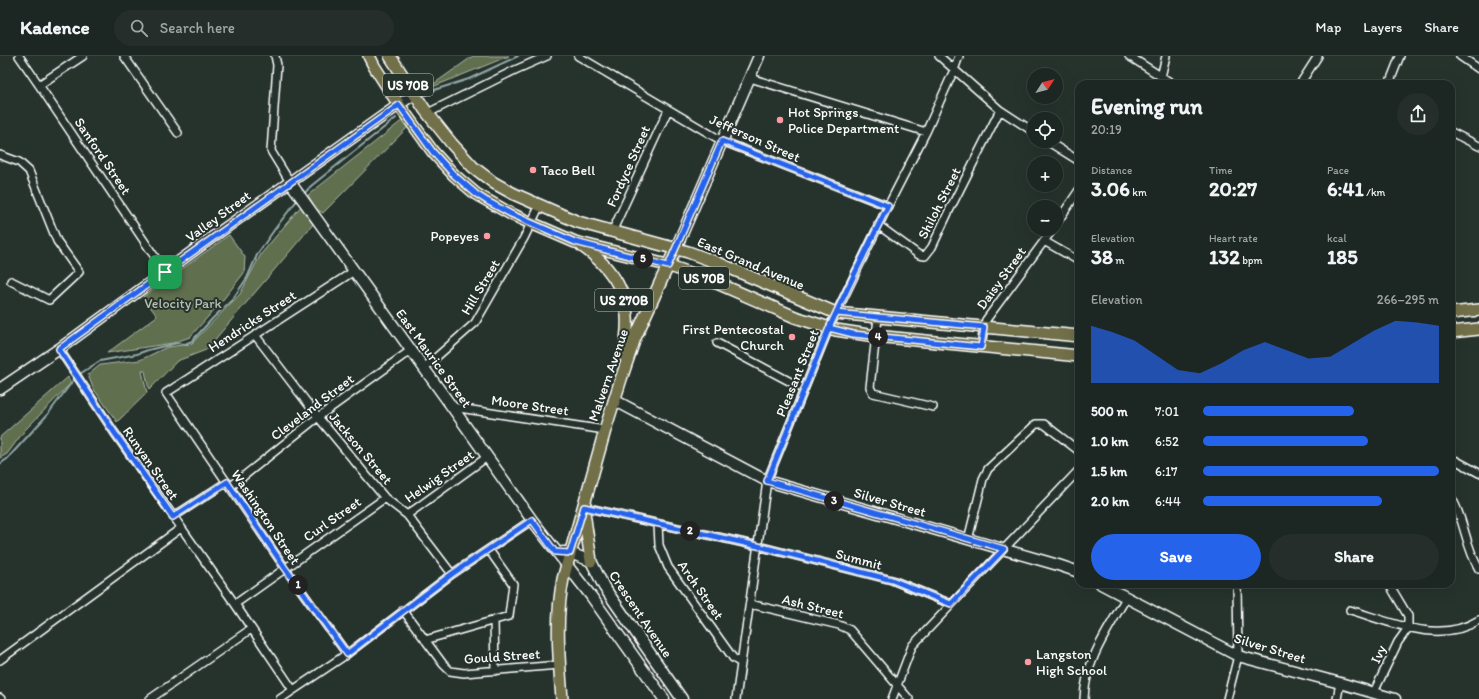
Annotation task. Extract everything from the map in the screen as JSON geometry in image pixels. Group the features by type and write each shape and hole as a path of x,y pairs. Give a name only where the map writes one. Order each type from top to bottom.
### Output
{"main road":[{"name":"US 70B","path":"369,56 399,105 433,152 454,175 476,194 511,214 575,242 668,266 710,280 795,317 853,334 1075,356"},
{"name":"US 70B","path":"390,56 428,113"},
{"name":"East Grand Avenue","path":"428,113 473,168 494,183 514,194 578,222 676,248 718,263 836,313 1075,336"},
{"name":"US 270B","path":"575,242 603,262 619,284 624,298 627,316 627,335 621,379"},
{"name":"Malvern Avenue","path":"562,699 558,625 561,593 570,553 614,400 635,338 676,248"},
{"path":"1455,313 1479,310"},
{"path":"1455,332 1479,329"},
{"path":"584,507 591,561"}],"street":[{"name":"Sanford Street","path":"18,56 165,272"},
{"path":"39,85 83,56"},
{"path":"124,56 178,133"},
{"path":"275,56 277,65 271,151 293,186"},
{"path":"428,113 547,56"},
{"name":"Jefferson Street","path":"578,56 722,141 888,206"},
{"name":"Malvern Avenue","path":"676,248 759,56"},
{"path":"939,56 1000,110 1027,127"},
{"name":"Pleasant Street","path":"736,699 767,481 829,328 878,225 926,132 959,56"},
{"path":"1129,56 1167,80"},
{"path":"1161,76 1166,56"},
{"path":"1303,80 1318,56"},
{"path":"1391,80 1400,56"},
{"path":"1460,56 1479,69"},
{"path":"750,78 926,132"},
{"name":"Valley Street","path":"0,389 59,349 165,272 293,186 414,94"},
{"name":"Fordyce Street","path":"612,232 668,110"},
{"name":"Shiloh Street","path":"878,225 919,255 925,256 932,247 1000,110"},
{"path":"1455,134 1479,146"},
{"path":"1058,148 1075,159"},
{"path":"0,155 19,162 29,171 56,241 78,272 49,300 11,281"},
{"name":"East Maurice Street","path":"293,186 555,552 567,566"},
{"path":"1063,214 1075,196"},
{"name":"Hill Street","path":"424,368 474,323 540,205"},
{"name":"Daisy Street","path":"981,347 986,320 1047,236"},
{"path":"1044,241 1075,259"},
{"name":"Hendricks Street","path":"166,393 354,270"},
{"path":"878,318 870,387 873,393 933,407"},
{"name":"Jackson Street","path":"255,335 318,417 385,498 407,515 452,574"},
{"path":"718,343 804,389"},
{"name":"Runyan Street","path":"59,349 180,528 235,604 293,690"},
{"name":"Cleveland Street","path":"173,517 229,485 318,417 411,350"},
{"name":"Washington Street","path":"166,393 285,568 347,654"},
{"name":"Silver Street","path":"614,400 767,481 1075,571"},
{"name":"Moore Street","path":"452,407 605,430"},
{"path":"968,540 983,479 988,469 1036,424 1044,424 1075,448"},
{"name":"Helwig Street","path":"407,515 487,457"},
{"path":"1455,460 1479,473"},
{"path":"892,699 912,646 1075,474"},
{"name":"Curl Street","path":"235,604 385,498"},
{"path":"1455,503 1468,545 1479,569"},
{"name":"Summit","path":"584,507 758,546 892,580 951,604"},
{"path":"280,699 347,654 452,574 532,520"},
{"name":"Arch Street","path":"658,524 659,545 668,567 733,658 741,663"},
{"path":"0,660 180,528"},
{"path":"425,640 509,616 513,584 489,550"},
{"path":"555,552 570,553 591,561"},
{"name":"Crescent Avenue","path":"591,561 604,587 682,699"},
{"path":"567,566 591,596 664,699"},
{"path":"591,596 604,587"},
{"name":"Silver Street","path":"1108,588 1238,656 1374,692 1395,699"},
{"path":"1227,699 1238,656 1237,588"},
{"path":"1391,588 1408,616 1408,628"},
{"path":"1084,699 1086,678 1090,664 1126,598"},
{"name":"Ash Street","path":"750,604 839,625 850,630 909,699"},
{"name":"Gould Street","path":"404,610 443,664 450,671 464,673 559,665"},
{"path":"1350,610 1408,628 1438,632 1456,630 1479,620"},
{"path":"494,620 495,671"},
{"path":"150,699 250,628"},
{"name":"Ivy","path":"1374,692 1398,642 1408,628"},
{"path":"647,676 660,667"},
{"path":"1337,699 1340,683"}],"green space":[{"path":"473,56 509,56 425,90"},
{"path":"404,119 409,126 323,213 316,209 308,195"},
{"path":"302,205 315,222 206,350 177,361 149,390 145,371 142,371 147,393 117,422 93,388 88,375 100,365 140,360 167,347 191,344 240,294 261,254"},
{"name":"Velocity Park","path":"229,235 245,257 244,273 222,301 190,337 173,343 107,353 157,316 143,297"},
{"path":"68,377 71,383 25,430 7,454 0,458 0,437"}],"waterway":[{"path":"424,96 434,90 469,79 518,56"},
{"path":"303,195 311,186 396,118"},
{"path":"78,375 100,361 137,354 177,343 185,344 192,341 232,300 247,278 258,253 298,199"},
{"path":"0,464 7,459 48,414 75,378"}],"place":[{"name":"Hot Springs Police Department","path":"780,120"},
{"name":"Taco Bell","path":"533,170"},
{"name":"Popeyes","path":"487,236"},
{"name":"First Pentecostal Church","path":"792,337"},
{"name":"Langston High School","path":"1028,662"}],"route":[{"path":"165,272 59,349 173,517 227,482 285,568 347,654 452,574 532,520 555,552 570,553 584,507 758,546 892,580 951,604 1004,549 968,540 767,481 829,328 836,313 878,318 984,327 981,347 853,334 829,328 840,305 878,225 888,206 722,141 668,266 575,242 511,214 487,201 476,194 454,175 433,152 399,105 165,272"}]}
